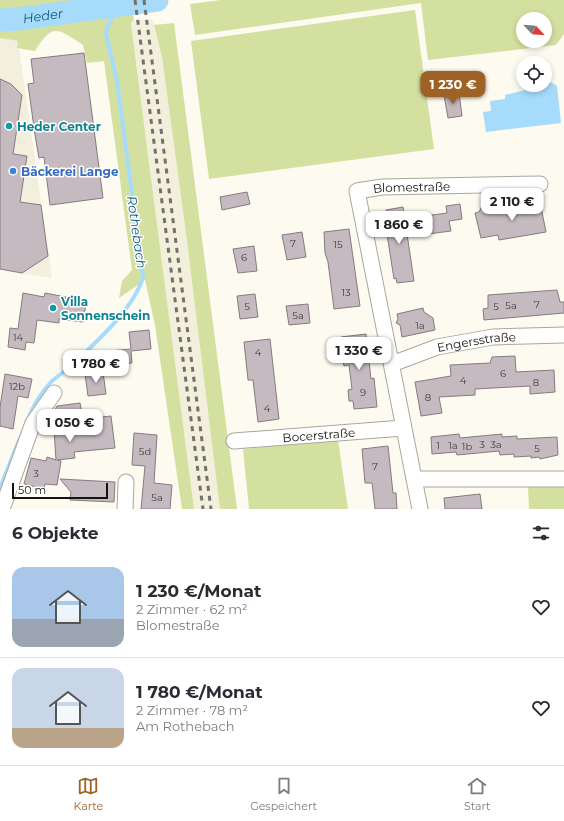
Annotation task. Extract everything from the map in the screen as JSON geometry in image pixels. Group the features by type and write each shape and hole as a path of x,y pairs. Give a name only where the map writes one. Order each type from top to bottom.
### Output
{"street":[{"name":"Blomestraße","path":"392,364 357,191 382,186 540,184"},
{"name":"Engersstraße","path":"392,364 437,346 493,337 564,335"},
{"path":"392,364 403,428 420,509"},
{"path":"2,509 33,423 54,393"},
{"name":"Bocerstraße","path":"234,441 403,428"},
{"path":"414,479 564,479"},
{"path":"125,509 126,482"}],"shaded area":[{"path":"152,19 162,57 186,233 220,509 194,509 131,23 134,21"},
{"path":"0,38 18,41 52,278 0,270"}],"green space":[{"path":"0,0 130,0 134,20 131,23 194,509 182,509 155,325 145,280 119,298 122,281 132,270 104,61 87,63 83,45 62,32 56,31 47,36 35,51 17,48 18,41 0,38"},
{"path":"221,0 564,0 564,34 556,45 552,45 552,12 516,12 516,48 530,48 428,60 421,3 195,35 190,4"},
{"path":"415,10 434,149 209,179 191,41"},
{"path":"174,23 237,509 220,509 186,233 162,57 154,25"},
{"path":"338,440 348,509 249,509 243,449"},
{"path":"528,487 564,487 564,509 529,509"}],"water":[{"path":"552,83 557,86 561,123 486,132 483,112 491,111 490,101 505,99 505,95 517,92 552,92"}],"building":[{"path":"84,53 103,198 50,205 44,157 39,158 28,84 34,83 31,59"},
{"path":"0,79 11,84 22,95 13,154 27,156 20,202 41,205 48,256 22,273 0,269"},
{"path":"459,93 462,116 448,118 444,95"},
{"path":"247,192 250,204 222,210 220,197"},
{"path":"540,202 546,232 499,240 498,235 481,238 475,213 479,212 482,206 488,213"},
{"path":"460,204 462,219 449,221 451,231 428,234 425,216 447,213 446,206"},
{"path":"403,207 414,281 397,283 396,278 394,279 384,215 386,215 386,210"},
{"path":"349,229 360,306 334,309 328,262 325,253 324,232"},
{"path":"302,232 306,257 287,260 282,235"},
{"path":"254,246 257,271 238,273 233,249"},
{"path":"557,290 560,302 564,302 564,313 484,320 483,309 488,308 488,295"},
{"name":"Villa Sonnenschein","path":"23,293 44,297 45,293 66,297 66,301 86,304 83,322 59,319 59,323 37,320 34,343 26,342 25,350 8,347 10,328 18,329"},
{"path":"255,294 258,317 240,319 237,296"},
{"path":"308,304 310,323 289,325 286,306"},
{"path":"423,308 424,312 433,318 435,330 402,337 400,325 396,323 398,319 397,314"},
{"path":"149,330 151,349 131,351 132,363 101,366 99,352 131,349 129,332"},
{"path":"366,334 371,379 374,378 377,407 354,409 353,401 349,401 348,390 352,389 349,365 344,366 340,346 341,337"},
{"path":"270,339 279,419 258,422 253,380 248,380 244,342"},
{"path":"515,356 516,372 554,370 555,392 530,394 530,386 475,389 475,395 439,397 442,413 421,416 415,382 451,376 450,365 490,363 492,357"},
{"path":"103,372 106,394 88,396 85,374"},
{"path":"5,374 32,379 28,398 18,396 13,429 0,426 0,407"},
{"path":"80,403 83,419 111,416 115,448 74,452 75,458 57,460 61,461 57,485 45,484 44,489 24,484 31,458 46,461 47,457 56,460 53,414 57,406"},
{"path":"134,433 157,435 154,483 172,485 170,509 141,509 145,466 132,465"},
{"path":"459,434 460,438 502,434 502,437 517,436 517,439 557,437 558,455 540,459 539,457 531,458 531,456 514,457 514,454 500,455 499,451 457,455 456,452 432,454 431,437"},
{"path":"388,446 393,493 396,493 397,509 375,509 372,483 365,483 362,449"},
{"path":"60,479 115,482 114,502 70,500 71,492"},
{"path":"480,494 482,509 445,509 444,498"}],"waterway":[{"name":"Heder","path":"0,20 18,19 157,0"},
{"name":"Rothebach","path":"28,419 32,409 51,382 90,348 122,313 131,301 143,277 117,81 106,34 108,25 120,5"},
{"name":"Rothebach","path":"0,488 20,438"}],"railway":[{"path":"135,0 203,509"},
{"path":"144,0 211,509"}],"place":[{"name":"Heder Center","path":"9,126"},
{"name":"Bäckerei Lange","path":"13,171"},
{"name":"Villa Sonnenschein","path":"53,308"}]}
